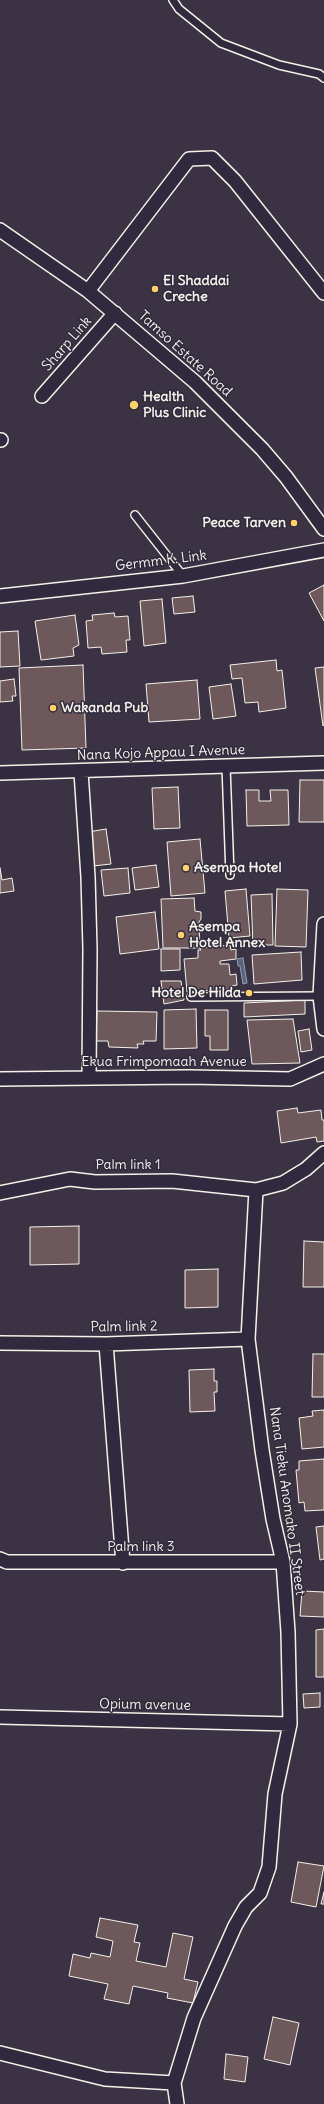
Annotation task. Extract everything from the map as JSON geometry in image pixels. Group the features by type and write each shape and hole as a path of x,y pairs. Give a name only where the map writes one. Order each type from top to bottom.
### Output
{"street":[{"path":"88,291 189,159 212,158 235,180 324,293"},
{"name":"Tamso Estate Road","path":"0,230 88,291 195,382 237,423 286,477 324,529"},
{"name":"Sharp Link","path":"42,396 115,313"},
{"name":"Germm K. Link","path":"0,596 183,576 324,550"},
{"name":"Nana Kojo Appau I Avenue","path":"0,773 80,772 226,766 324,764"},
{"path":"80,772 88,877 90,949 89,1078"},
{"path":"324,924 320,996 324,1029"},
{"name":"Ekua Frimpomaah Avenue","path":"0,1079 228,1077 290,1079 324,1064"},
{"path":"256,1190 283,1183 306,1169 324,1153"},
{"name":"Palm link 1","path":"0,1193 70,1179 95,1182 172,1181 256,1190"},
{"name":"Nana Tieku Anomako II Street","path":"177,2104 174,2083 194,2018 235,1926 246,1907 260,1893 269,1867 275,1794 290,1724 288,1632 283,1562 273,1519 262,1450 248,1339 256,1190"},
{"name":"Palm link 2","path":"0,1343 106,1344 248,1339"},
{"path":"106,1344 123,1563"},
{"name":"Palm link 3","path":"0,1559 7,1562 283,1562"},
{"name":"Opium avenue","path":"0,1717 290,1724"},
{"path":"0,2053 105,2079 174,2083"}],"lane":[{"path":"172,0 179,9 222,43 279,65 319,74 324,78"},
{"path":"136,515 183,576"},
{"path":"226,766 230,875"},
{"path":"191,997 320,996"}],"water":[{"path":"243,958 247,983 243,984 240,966 238,966 237,959"}],"building":[{"path":"324,585 324,621 309,593"},
{"path":"193,596 195,612 174,614 172,598"},
{"path":"162,599 166,643 144,646 140,601"},
{"path":"114,613 115,617 128,616 130,640 126,640 127,652 102,654 101,647 88,648 86,621 93,620 92,615"},
{"path":"75,615 79,645 73,648 74,656 41,660 35,621"},
{"path":"18,631 20,666 0,667 0,632"},
{"path":"276,660 277,671 282,670 286,708 259,712 258,702 245,703 242,678 232,679 230,665"},
{"name":"Wakanda Pub","path":"83,665 86,748 22,750 19,668"},
{"path":"324,667 324,725 323,726 315,668"},
{"path":"14,679 16,696 12,696 13,701 0,702 0,681"},
{"path":"197,680 200,719 149,722 146,684"},
{"path":"231,684 236,716 213,719 209,687"},
{"path":"300,780 324,780 324,822 299,822"},
{"path":"178,787 180,828 154,829 152,788"},
{"path":"246,790 259,790 259,801 271,801 270,790 288,790 289,825 247,826"},
{"path":"106,829 111,864 93,866 88,832"},
{"name":"Asempa Hotel","path":"200,839 205,893 171,896 167,842"},
{"path":"156,865 159,887 135,890 132,868"},
{"path":"0,868 2,880 12,878 14,891 0,893"},
{"path":"128,868 130,893 104,896 101,870"},
{"path":"246,889 250,936 229,938 225,891"},
{"path":"277,889 308,890 306,947 275,946"},
{"path":"272,894 273,945 253,945 251,895"},
{"name":"Asempa Hotel Annex","path":"194,898 195,911 201,912 201,919 199,922 200,948 163,948 161,899"},
{"path":"155,912 159,949 120,954 116,917"},
{"path":"230,945 231,950 236,949 236,959 220,961 220,964 229,964 230,975 236,974 237,985 230,986 230,989 187,992 184,959 198,958 198,950 201,950 200,948"},
{"path":"161,949 180,949 180,970 161,971"},
{"path":"301,952 302,980 254,984 252,955"},
{"path":"161,981 181,981 184,1000 164,1004"},
{"path":"305,1000 305,1014 244,1017 244,1003"},
{"path":"196,1009 197,1048 164,1049 164,1010"},
{"path":"205,1010 228,1010 228,1050 210,1050 210,1036 205,1036"},
{"path":"97,1011 157,1012 156,1041 143,1041 144,1044 137,1044 138,1048 109,1047 108,1041 96,1041"},
{"path":"293,1019 300,1063 252,1064 247,1020"},
{"path":"309,1029 312,1050 301,1052 298,1031"},
{"path":"297,1108 298,1113 321,1110 322,1120 324,1120 324,1141 317,1142 316,1137 281,1143 277,1111"},
{"path":"79,1226 79,1264 30,1265 30,1227"},
{"path":"304,1241 324,1242 324,1287 303,1287"},
{"path":"218,1269 218,1307 185,1308 185,1270"},
{"path":"313,1354 324,1354 324,1397 312,1397"},
{"path":"214,1369 214,1381 217,1381 217,1392 214,1392 215,1411 190,1412 189,1370"},
{"path":"324,1410 324,1447 302,1449 299,1418 313,1416 312,1411"},
{"path":"324,1459 324,1510 305,1511 304,1502 299,1503 296,1470 299,1470 299,1461"},
{"path":"324,1526 324,1559 320,1560 316,1527"},
{"path":"302,1591 324,1592 324,1617 300,1616"},
{"path":"324,1629 324,1677 316,1677 316,1630"},
{"path":"320,1693 320,1707 304,1708 303,1694"},
{"path":"298,1862 324,1866 316,1907 291,1902"},
{"path":"324,1892 324,1904 321,1904"},
{"path":"100,1918 138,1925 134,1942 140,1943 136,1961 166,1967 173,1933 193,1937 184,1979 198,1982 193,2003 167,1998 168,1993 133,1986 129,2004 104,1999 108,1984 69,1976 73,1954 90,1958 91,1953 110,1957 113,1941 96,1937"},
{"path":"273,2017 299,2023 290,2065 264,2059"},
{"path":"226,2054 248,2057 245,2082 224,2079"}],"place":[{"name":"El Shaddai Creche","path":"155,289"},
{"name":"Health Plus Clinic","path":"134,405"},
{"name":"Peace Tarven","path":"294,523"},
{"name":"Wakanda Pub","path":"53,708"},
{"name":"Asempa Hotel","path":"186,868"},
{"name":"Asempa Hotel Annex","path":"181,935"},
{"name":"Hotel De Hilda","path":"249,993"}]}
